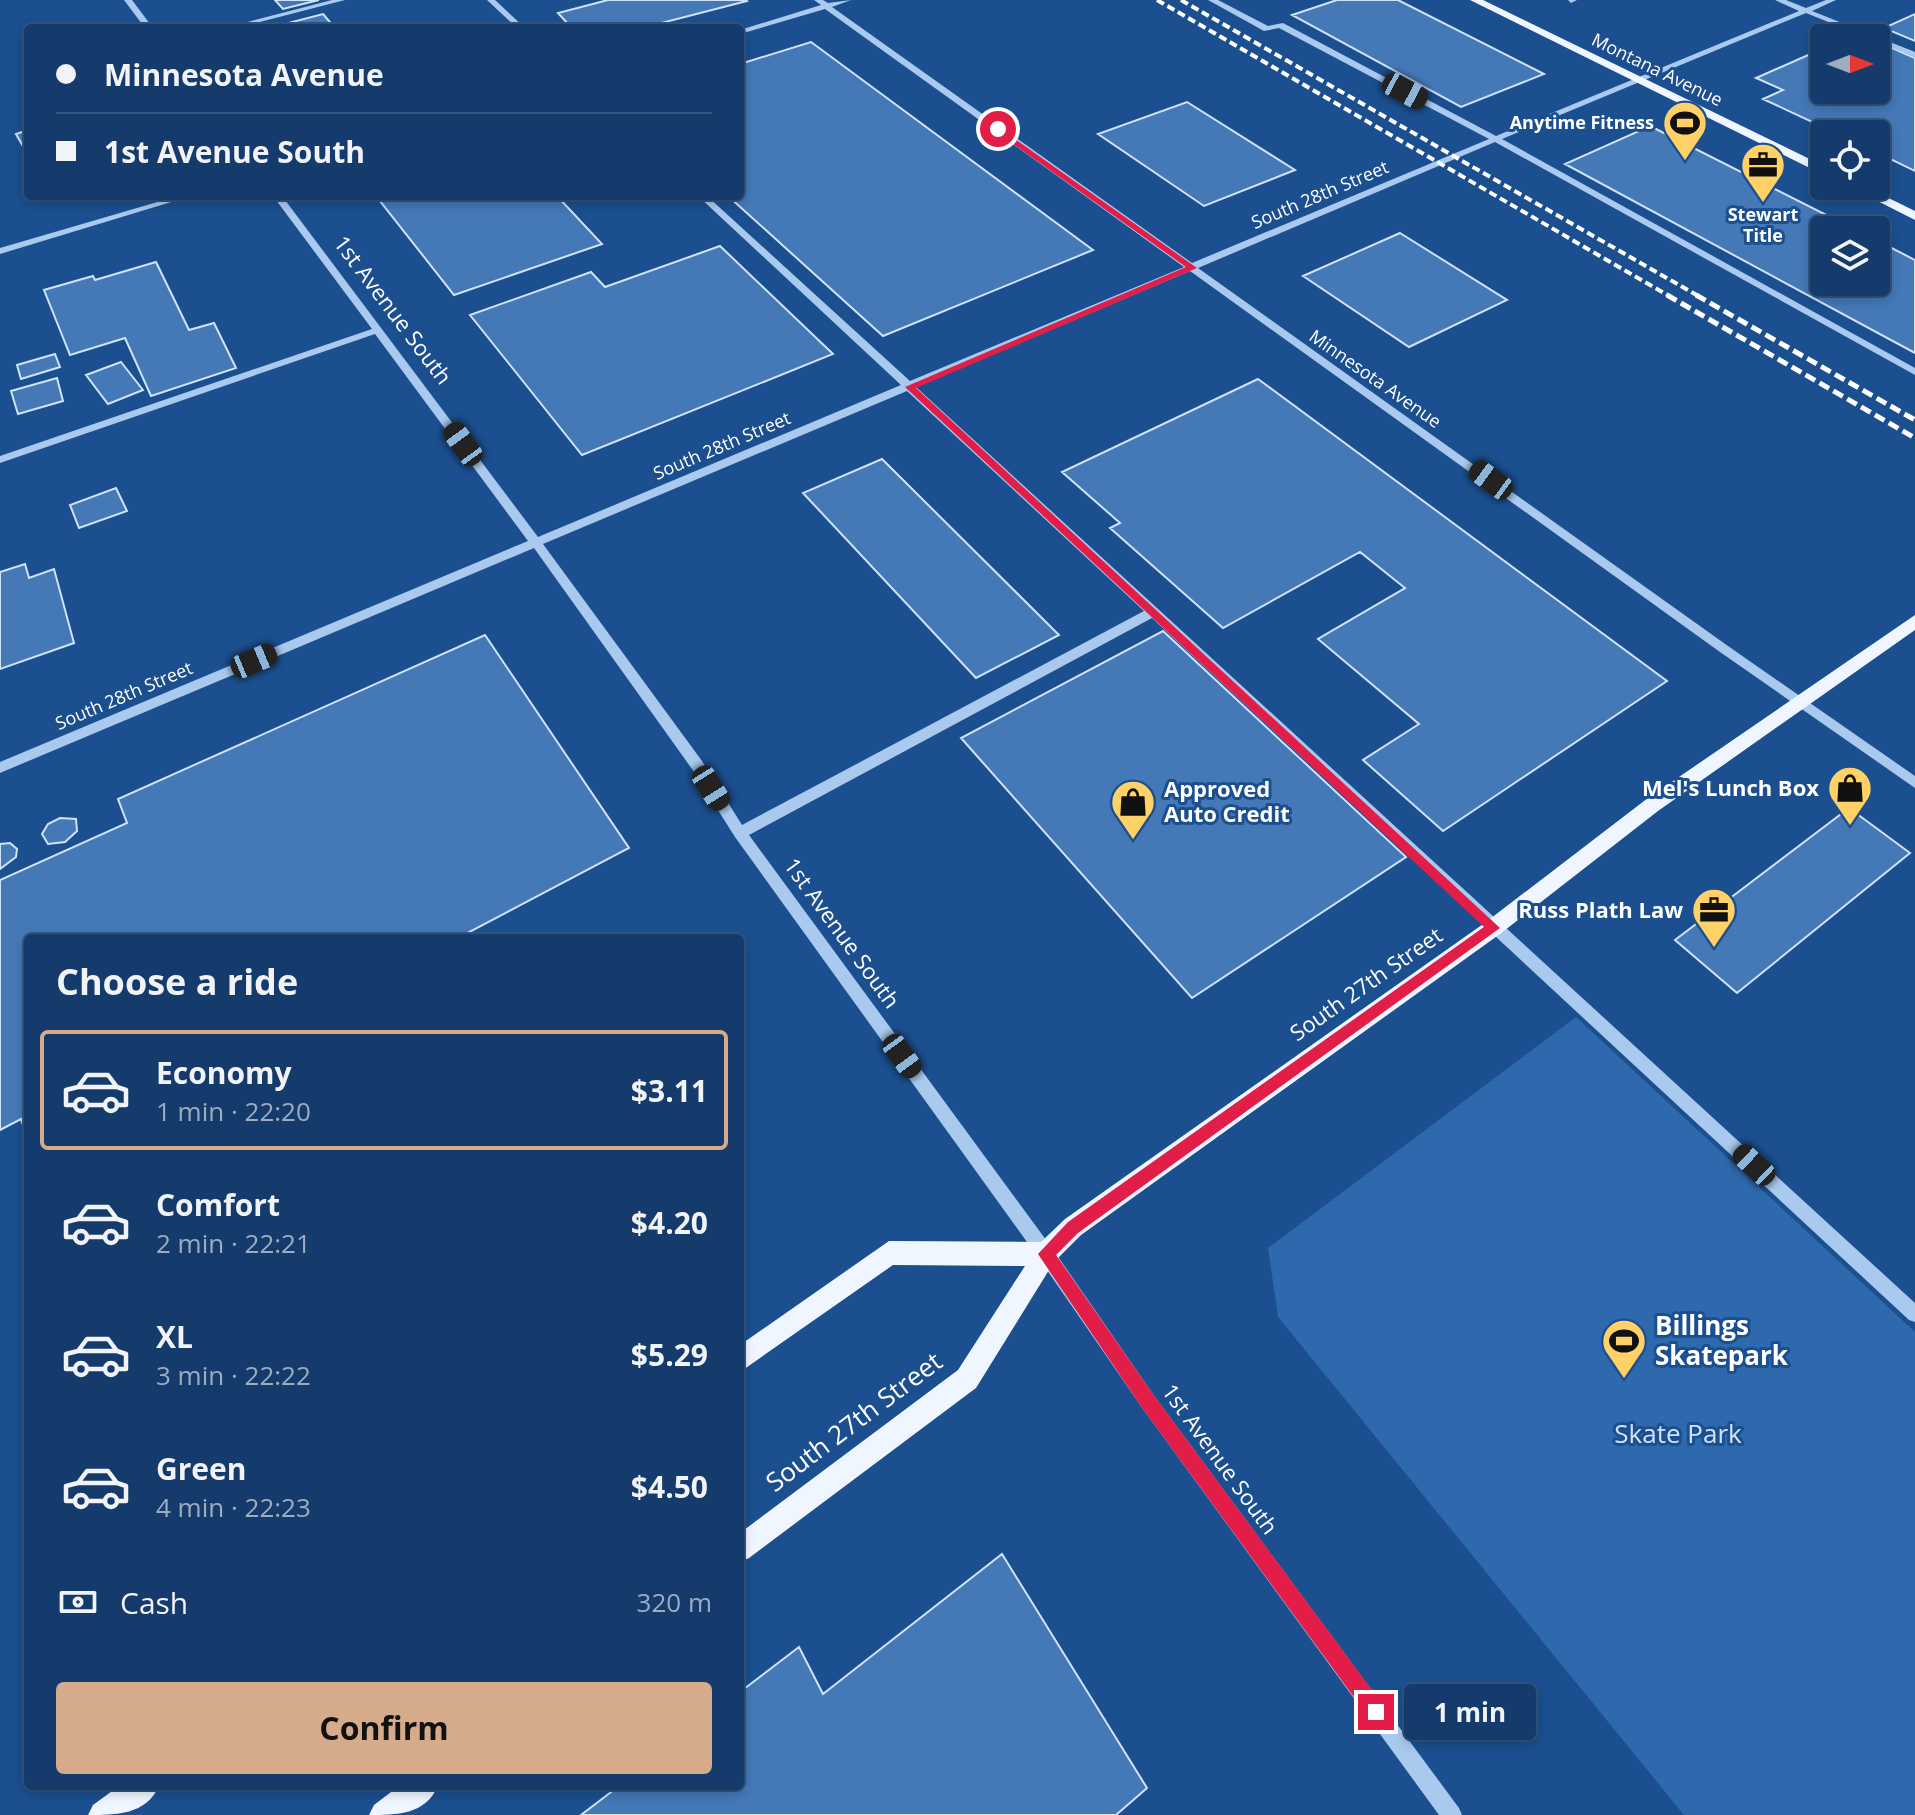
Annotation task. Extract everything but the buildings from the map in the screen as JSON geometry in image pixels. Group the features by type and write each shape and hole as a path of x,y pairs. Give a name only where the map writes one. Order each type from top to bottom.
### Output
{"main road":[{"name":"Montana Avenue","path":"1475,0 1810,164"},
{"path":"1882,200 1915,216"},
{"name":"South 27th Street","path":"744,1546 967,1379 1046,1254 1073,1227 1493,928 1651,806 1915,621"},
{"path":"744,1357 889,1253 1046,1254"},
{"path":"103,1815 138,1790"},
{"path":"384,1815 418,1790"}],"street":[{"path":"128,0 146,24"},
{"path":"244,24 341,0"},
{"path":"491,0 517,24"},
{"path":"744,31 822,3 847,0"},
{"path":"1212,0 1267,29 1280,25 1497,140 1915,372"},
{"path":"1779,0 1840,24"},
{"name":"South 28th Street","path":"0,768 1832,0"},
{"name":"Minnesota Avenue","path":"822,3 1915,783"},
{"path":"1890,44 1915,55"},
{"path":"0,251 173,200"},
{"name":"1st Avenue South","path":"280,200 697,765 740,833 1046,1254 1158,1416 1452,1815"},
{"path":"706,200 1915,1314"},
{"path":"0,460 378,330"},
{"path":"740,833 1154,611"}],"green space":[{"name":"Skate Park","path":"1576,1017 1915,1332 1915,1815 1684,1815 1278,1317 1268,1248"}],"railway":[{"path":"1157,0 1671,297"},
{"path":"1181,0 1700,297"},
{"path":"1667,295 1915,438"},
{"path":"1696,295 1915,420"}],"place":[{"name":"Anytime Fitness","path":"1685,162"},
{"name":"Stewart Title","path":"1763,204"},
{"name":"Mel's Lunch Box","path":"1850,827"},
{"name":"Approved Auto Credit","path":"1133,841"},
{"name":"Russ Plath Law","path":"1714,949"},
{"name":"Billings Skatepark","path":"1624,1380"}],"route":[{"path":"998,129 1192,268 910,387 1493,928 1073,1227 1046,1254 1149,1403 1376,1712"}]}
